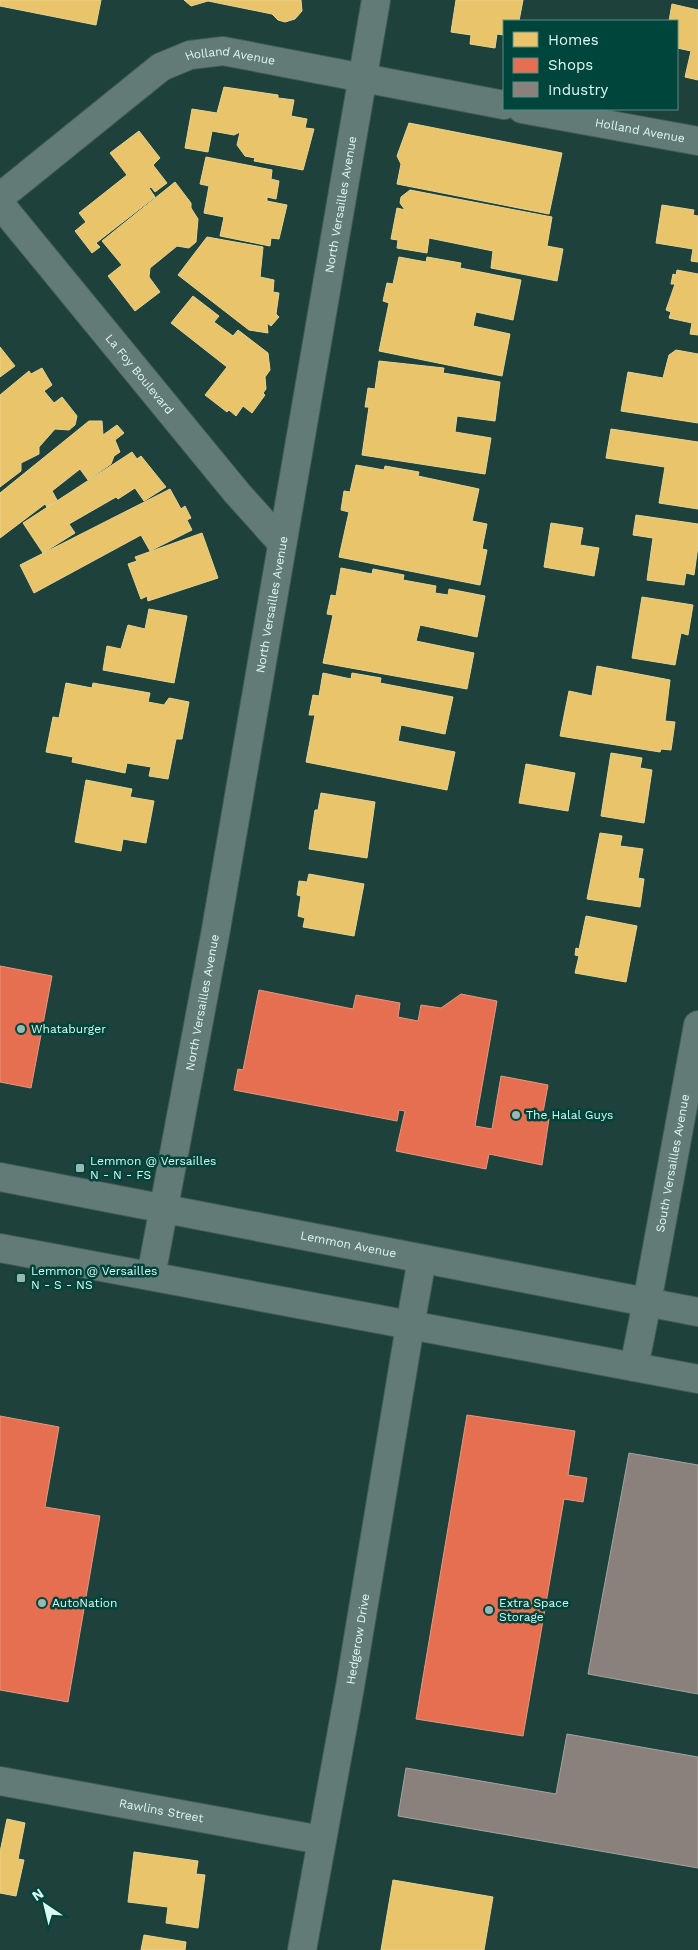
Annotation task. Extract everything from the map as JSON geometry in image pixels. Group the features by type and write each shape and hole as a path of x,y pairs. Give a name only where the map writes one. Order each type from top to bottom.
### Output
{"street":[{"name":"North Versailles Avenue","path":"151,1276 215,935 281,542 376,0"},
{"name":"Holland Avenue","path":"0,197 161,67 190,55 223,51 503,105"},
{"name":"Holland Avenue","path":"528,110 698,141"},
{"name":"La Foy Boulevard","path":"0,204 237,493 281,542"},
{"name":"South Versailles Avenue","path":"634,1367 698,1025"},
{"name":"Lemmon Avenue","path":"0,1176 164,1206 698,1312"},
{"path":"0,1248 698,1379"},
{"name":"Hedgerow Drive","path":"302,1950 350,1687 422,1258"},
{"name":"Rawlins Street","path":"0,1780 321,1840"}],"building: Homes":[{"path":"0,0 101,0 96,25 0,6"},
{"path":"184,0 301,0 302,11 295,19 285,22 278,20 272,14 208,1 191,6"},
{"path":"456,0 523,0 519,20 503,20 503,35 497,34 495,48 470,44 471,35 451,32"},
{"path":"672,4 698,10 698,80 685,77 691,51 678,48 678,20 669,20"},
{"path":"224,87 278,95 278,98 294,100 291,116 307,119 305,128 314,129 303,170 254,161 255,158 245,156 237,145 240,132 234,135 212,131 208,152 185,148 192,109 217,113"},
{"path":"409,123 562,153 549,214 397,184 401,164 397,156"},
{"path":"139,131 160,158 153,165 167,183 155,192 151,187 149,188 155,197 96,243 100,247 92,253 75,231 86,222 79,213 127,175 110,153"},
{"path":"206,157 272,170 271,179 279,181 276,199 267,197 267,201 287,205 279,239 271,238 270,246 220,236 224,217 204,213 209,186 200,184"},
{"path":"175,182 191,203 191,208 198,219 196,242 189,248 177,246 150,268 149,277 160,292 135,311 108,276 122,265 102,241"},
{"path":"410,190 552,217 547,246 563,249 557,281 491,268 493,251 429,238 427,253 397,248 398,240 391,239 397,208 405,210 400,203 401,197"},
{"path":"662,205 694,210 693,215 698,216 698,262 691,261 693,249 656,243"},
{"path":"207,237 263,247 260,277 274,280 273,292 279,293 276,314 279,317 271,326 267,323 268,333 249,330 178,275"},
{"path":"399,257 426,262 427,257 461,263 460,268 521,280 513,320 476,312 473,326 510,334 502,376 379,351 389,303 383,301 387,283 393,284"},
{"path":"677,270 698,274 698,335 690,334 692,323 669,318 671,312 666,310 675,284 671,284 673,274 676,275"},
{"path":"193,296 219,316 214,322 233,336 238,330 268,353 270,370 265,377 266,389 263,393 265,395 252,413 243,406 236,416 229,410 227,412 205,395 227,367 171,323"},
{"path":"0,347 15,366 0,377"},
{"path":"676,350 698,354 698,423 621,411 628,372 663,378 669,355"},
{"path":"379,361 444,368 443,373 500,382 495,421 457,416 455,432 491,438 485,474 362,455 369,407 365,407 368,388 375,389"},
{"path":"42,368 52,385 44,391 54,403 62,397 77,416 75,425 69,430 55,429 39,447 39,454 21,463 21,471 0,487 0,395 29,371 31,374"},
{"path":"89,421 102,421 103,435 117,425 124,433 115,440 120,452 114,456 111,464 88,480 80,469 52,491 57,500 47,507 45,504 0,538 0,493"},
{"path":"611,429 698,442 698,509 659,503 665,467 606,458"},
{"path":"132,452 137,459 141,456 166,487 144,501 135,488 118,499 116,497 69,524 75,533 43,553 23,523"},
{"path":"356,465 384,470 385,466 419,472 418,476 479,489 472,521 487,524 482,549 487,550 480,585 339,557 349,512 341,510 344,491 350,492"},
{"path":"170,489 181,509 185,506 191,518 187,520 192,530 150,551 141,535 34,593 20,565"},
{"path":"636,515 698,524 698,546 694,575 686,573 684,585 647,580 653,538 633,535"},
{"path":"551,523 583,528 580,545 599,548 594,576 544,567"},
{"path":"202,533 218,578 148,601 147,596 141,599 128,564 137,561 135,557"},
{"path":"341,568 372,574 373,569 404,575 403,580 436,586 435,593 448,595 449,589 485,596 477,637 420,625 416,641 474,653 467,689 323,663 333,615 327,614 331,595 336,596"},
{"path":"642,597 693,605 688,635 681,633 675,665 632,658"},
{"path":"149,609 187,616 174,683 103,670 107,646 121,649 128,625 145,629"},
{"path":"597,666 670,680 665,721 675,722 671,750 661,749 660,752 560,736 569,691 592,696"},
{"path":"323,673 351,679 352,673 381,678 380,683 453,697 445,734 401,725 398,741 455,752 447,790 306,762 315,715 309,715 313,695 319,696"},
{"path":"66,683 92,688 93,683 150,693 148,702 164,705 169,698 189,702 182,739 176,739 168,779 149,776 151,767 127,763 125,773 72,762 73,757 46,752 53,717 59,718"},
{"path":"611,753 642,758 640,768 652,770 644,823 601,816"},
{"path":"526,764 575,773 568,811 519,803"},
{"path":"86,780 132,789 130,797 154,801 146,843 123,839 121,851 75,842"},
{"path":"321,793 375,802 367,858 309,849 315,810 318,810"},
{"path":"600,833 622,836 620,846 643,849 638,878 644,879 640,907 587,899"},
{"path":"309,874 364,884 354,936 303,927 305,918 298,916 301,896 297,895 299,881 307,882"},
{"path":"586,916 637,926 626,982 575,973 579,956 575,955 576,948 579,949"},
{"path":"7,1819 25,1823 18,1859 24,1860 16,1896 0,1893 0,1852"},
{"path":"134,1852 198,1861 196,1874 205,1875 198,1928 166,1923 168,1907 128,1902"},
{"path":"393,1880 493,1897 484,1950 381,1950"},
{"path":"144,1935 186,1942 185,1950 141,1950"}],"building: Shops":[{"name":"Whataburger","path":"0,966 52,976 31,1088 0,1082"},
{"path":"259,990 353,1009 356,995 400,1003 398,1017 418,1021 421,1005 441,1008 461,994 497,1001 475,1126 492,1129 501,1076 548,1085 542,1118 549,1119 542,1165 489,1154 486,1169 396,1151 405,1111 399,1110 397,1121 234,1090 238,1069 243,1070"},
{"name":"Extra Space Storage","path":"467,1415 575,1431 568,1475 587,1478 583,1502 564,1499 523,1736 416,1719"},
{"name":"AutoNation","path":"0,1416 59,1427 45,1507 100,1516 68,1702 0,1690"}],"building: Industry":[{"path":"629,1453 698,1465 698,1694 588,1674"},
{"path":"567,1734 698,1757 698,1868 398,1816 406,1768 556,1794"}],"place":[{"name":"Whataburger","path":"21,1029"},
{"name":"The Halal Guys","path":"516,1115"},
{"name":"Lemmon @ Versailles N - N - FS","path":"80,1168"},
{"name":"Lemmon @ Versailles N - S - NS","path":"21,1278"},
{"name":"AutoNation","path":"42,1603"},
{"name":"Extra Space Storage","path":"489,1610"}]}
